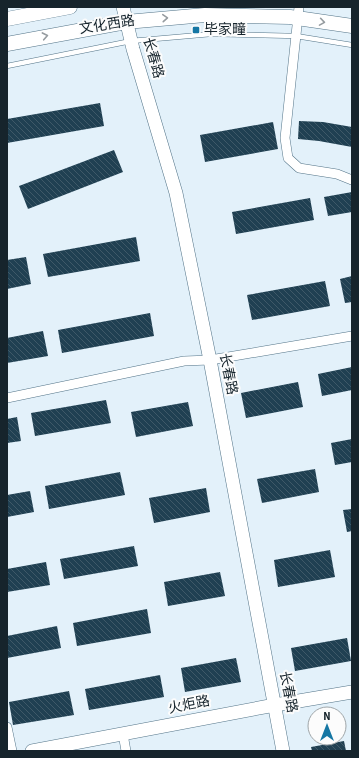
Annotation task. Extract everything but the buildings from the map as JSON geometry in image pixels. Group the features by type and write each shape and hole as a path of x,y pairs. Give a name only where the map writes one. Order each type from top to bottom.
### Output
{"main road":[{"name":"文化西路","path":"7,19 70,7"},
{"name":"文化西路","path":"7,44 126,22 205,15 298,13 352,26"}],"street":[{"name":"长春路","path":"123,7 131,41 176,193 210,360 283,751"},
{"path":"298,13 286,138 288,158 299,168 337,174 352,180"},
{"path":"7,398 184,361 210,360 352,336"},
{"name":"火炬路","path":"32,751 352,692"},
{"path":"7,727 12,751"},
{"path":"123,734 126,751"}],"lane":[{"path":"7,66 131,41 211,34 296,36 352,45"}],"place":[{"name":"毕家疃","path":"196,30"}]}
